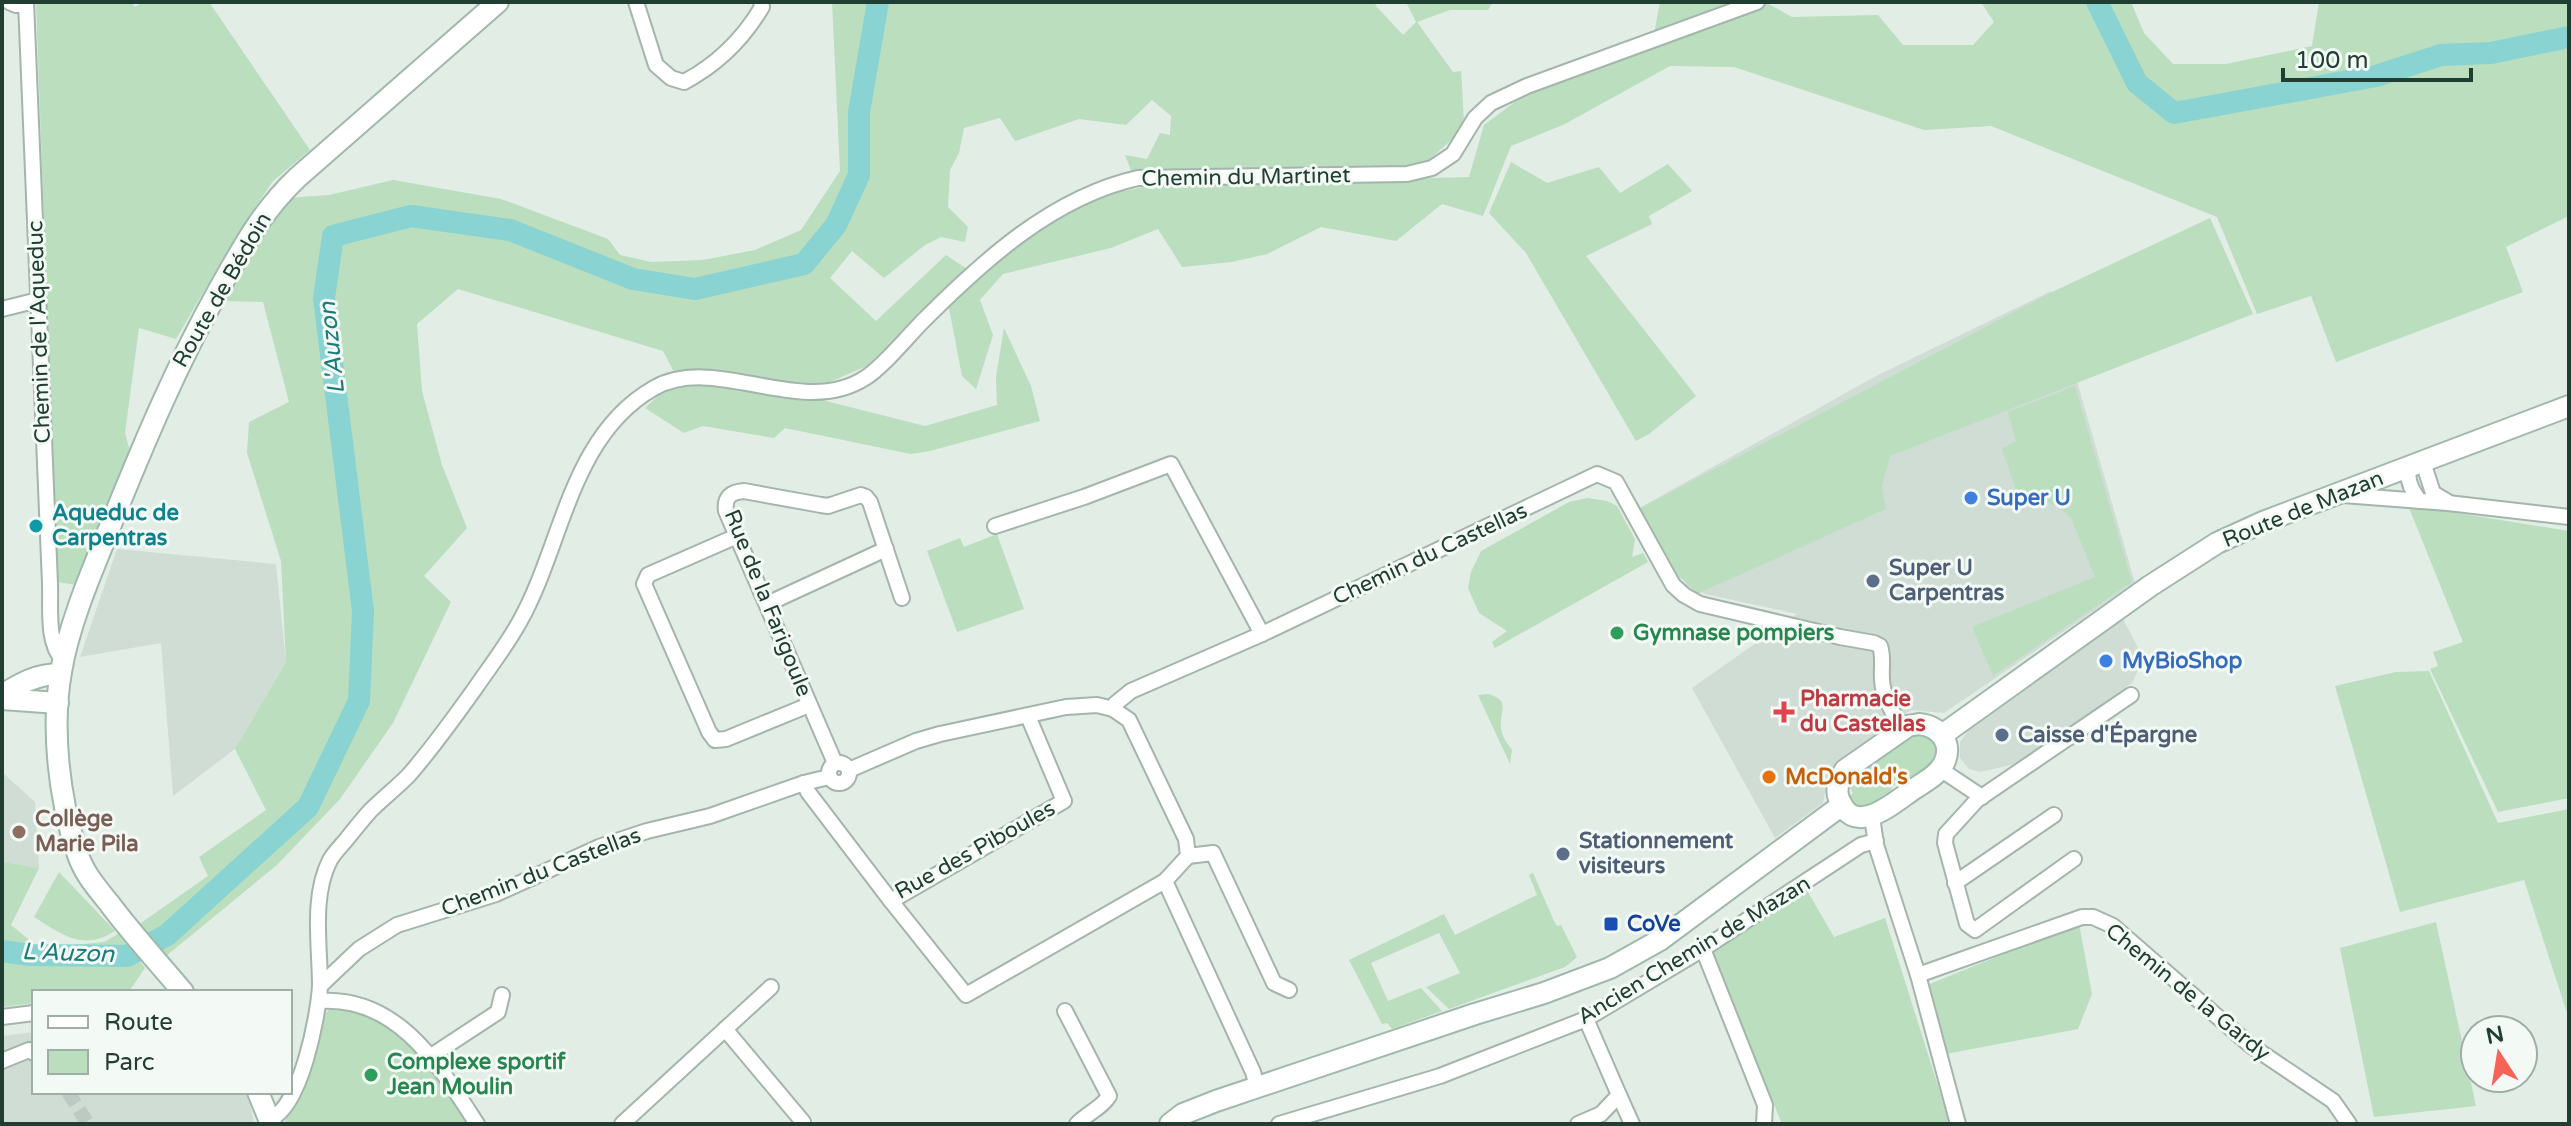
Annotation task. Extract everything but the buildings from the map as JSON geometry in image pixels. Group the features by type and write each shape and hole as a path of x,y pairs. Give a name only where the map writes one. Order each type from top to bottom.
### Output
{"main road":[{"name":"Route de Bédoin","path":"176,990 89,878 76,852 63,796 58,703 61,667 98,556 181,359 254,227 298,177 494,4"},
{"name":"Route de Mazan","path":"1942,735 2150,586 2217,543 2569,406"},
{"path":"2,697 22,682 61,667"},
{"path":"2,697 58,703"},
{"path":"1913,724 1926,724 1942,735 1947,755 1940,769 1882,812 1859,817 1842,805 1837,791 1842,775 1904,729 1913,724"},
{"path":"1170,1124 1183,1114 1257,1086 1475,1014 1619,951 1783,847 1842,805"},
{"path":"259,1094 270,1122"}],"street":[{"path":"9,2 26,4"},
{"path":"636,2 656,65 661,72 684,82 707,70 748,30 762,7 761,2"},
{"name":"Chemin du Martinet","path":"320,994 319,899 330,860 368,813 408,776 499,653 520,622 541,578 576,482 593,448 631,404 654,388 673,379 697,377 799,391 841,389 866,378 972,272 1001,248 1081,197 1138,178 1407,174 1432,168 1453,154 1475,118 1491,103 1527,86 1757,2"},
{"name":"Chemin de l'Aqueduc","path":"26,4 52,628 61,667"},
{"path":"2,309 38,300"},
{"path":"995,526 1171,464 1262,634"},
{"path":"2420,501 2412,490 2408,476 2417,464 2433,493 2448,503"},
{"name":"Chemin du Castellas","path":"320,994 359,949 397,925 496,894 599,847 647,831 710,816 928,738 1066,707 1097,705 1113,709 1131,691 1262,634 1597,474 1616,482 1673,585 1684,595 1700,604 1880,646 1884,692 1904,729"},
{"name":"Rue de la Farigoule","path":"838,770 725,504 733,492 744,491 828,506 861,495 866,497 902,598"},
{"path":"2333,496 2365,495 2569,517"},
{"path":"737,536 648,575 644,584 715,740 726,739 809,705"},
{"path":"767,604 886,549"},
{"path":"2074,859 1975,930 1967,924 1945,843 1946,834 1982,797 2131,695"},
{"path":"1113,709 1129,720 1186,839 1188,856"},
{"name":"Rue des Piboules","path":"804,783 891,901 1064,801 1028,716"},
{"path":"1940,769 1982,797"},
{"path":"1955,883 2054,815"},
{"path":"1872,816 1876,841 1918,975 1958,1124"},
{"name":"Ancien Chemin de Mazan","path":"1279,1124 1440,1076 1586,1019 1703,949 1861,845 1876,841"},
{"path":"891,901 966,995 1165,881 1188,856 1213,853 1274,983 1289,990"},
{"path":"1165,881 1257,1086"},
{"name":"Chemin de la Gardy","path":"1918,975 2082,917 2093,917 2113,926 2250,1045 2333,1101 2349,1124"},
{"path":"1703,949 1765,1105 1764,1124"},
{"path":"622,1124 771,987"},
{"path":"292,1092 308,1054 320,994 392,1019 431,1056 477,1124"},
{"path":"431,1056 498,1012 502,995"},
{"path":"1065,1011 1109,1096 1077,1124"},
{"path":"2,1017 32,1013"},
{"path":"1586,1019 1632,1124"},
{"path":"725,1029 803,1122"},
{"path":"2,1061 29,1050 32,1052"},
{"path":"270,1122 281,1113 291,1094"},
{"path":"1578,1124 1601,1114 1619,1095"}],"shaded area":[{"path":"2051,291 2135,583 1944,713 1911,710 1837,765 1827,782 1823,803 1775,838 1692,688 1797,614 1705,594 1688,587 1641,507 1876,376"},
{"path":"117,549 276,564 286,662 235,749 173,796 161,643 80,657"},
{"path":"2122,617 2143,657 2133,682 2020,763 1980,772 1969,769 1960,758 1960,742 1968,731"},
{"name":"Collège Marie Pila","path":"2,772 35,802 39,868 2,862"},
{"path":"32,1032 32,1094 248,1094 254,1124 2,1124 2,1036"}],"green space":[{"path":"36,2 131,2 135,7 143,2 209,2 310,150 273,181 236,236 176,339 139,328 125,433 130,451 77,585 57,582"},
{"path":"832,2 1381,2 1375,5 1403,35 1416,22 1406,2 1493,2 1488,10 1450,10 1417,22 1453,72 1461,71 1464,122 1459,133 1429,160 1400,167 1132,173 1125,155 1147,159 1160,133 1170,135 1171,116 1152,100 1126,125 1079,119 1015,141 1000,118 964,128 959,153 950,170 948,207 968,227 965,242 941,237 925,245 884,278 852,251 830,278 876,321 946,255 979,277 1030,234 1102,190 1469,177 1484,125 1527,93 1652,45 1660,2 1765,2 1792,17 1878,15 1903,45 1973,45 1994,22 1981,2 2131,2 2144,33 2173,64 2226,64 2312,46 2319,2 2569,2 2569,216 2506,247 2523,292 2336,362 2311,296 2257,314 2217,217 1991,126 1924,130 1734,67 1670,66 1565,124 1511,146 1483,216 1442,204 1396,241 1321,227 1267,254 1232,262 1182,267 1158,229 1111,248 1003,274 980,300 993,335 976,389 962,376 949,308 904,350 823,385 701,370 674,372 663,351 458,289 417,324 422,391 442,465 467,528 424,576 451,602 393,723 340,799 277,865 166,956 138,925 208,876 199,857 266,810 235,749 286,662 281,561 247,453 249,422 289,402 263,302 220,301 288,198 329,195 393,180 501,199 608,239 620,255 651,262 703,260 755,250 801,230 840,171"},
{"path":"1511,162 1547,183 1599,167 1620,193 1668,164 1692,191 1649,216 1652,224 1586,256 1696,396 1636,441 1526,253 1489,213"},
{"path":"2210,218 2253,314 1890,456 1882,486 1886,509 1697,594 1683,579 1674,577 1637,510 2050,293"},
{"path":"1004,328 1031,386 1040,421 930,451 911,454 785,428 774,438 703,426 684,433 645,408 671,384 726,387 798,399 814,398 925,426 997,405 996,377"},
{"path":"2075,386 2132,582 1993,676 1972,627 2095,577 2071,518 2060,508 2035,497 2021,504 2002,449 2016,441 2008,412"},
{"path":"1587,498 1617,506 1635,539 1632,557 1643,553 1648,562 1495,648 1492,642 1507,631 1479,613 1468,588 1471,572 1481,551 1569,502"},
{"path":"2408,505 2569,531 2569,798 2498,812 2430,669 2438,666 2433,652 2463,642"},
{"path":"997,534 1024,609 957,632 927,551 960,538 964,547"},
{"path":"2429,671 2498,823 2569,809 2569,1019 2524,880 2400,912 2335,686 2396,672"},
{"path":"1488,694 1500,700 1503,706 1501,730 1512,750 1510,764 1478,695"},
{"path":"1918,733 1932,738 1938,749 1935,762 1915,777 1908,776 1892,787 1891,794 1874,804 1863,807 1853,803 1849,797 1853,793 1848,784 1852,778"},
{"path":"3,862 39,868 11,925 39,948 104,942 118,934 145,968 130,990 32,990 32,1003 2,1007"},
{"path":"59,872 115,931 93,940 82,940 63,934 34,917"},
{"path":"1533,873 1554,921 1557,926 1561,925 1577,957 1565,967 1449,1009 1426,987 1460,973 1439,933 1371,963 1388,1001 1421,988 1442,1011 1392,1029 1387,1023 1382,1024 1349,960 1444,914 1455,935 1537,895 1529,875"},
{"path":"1805,887 1834,937 1885,918 1950,1124 1782,1124 1711,950"},
{"path":"2436,922 2459,1028 2459,1094 2473,1094 2476,1106 2374,1117 2340,948"},
{"path":"2079,924 2092,994 2078,1029 1946,1054 1927,985"},
{"name":"Complexe sportif Jean Moulin","path":"339,1006 369,1014 399,1034 426,1062 470,1124 284,1124 299,1091 322,1018 330,1008"}],"waterway":[{"name":"L'Auzon","path":"2,951 30,955 127,956 167,935 308,807 359,701 363,611 324,298 333,236 411,216 510,230 633,279 695,289 804,264 836,225 859,175 859,112 878,2"},
{"name":"L'Auzon","path":"2097,2 2137,83 2174,113 2376,76 2441,55 2491,53 2569,37"}],"tunnel":[{"path":"69,1094 88,1124"}],"place":[{"name":"Super U","path":"1971,498"},
{"name":"Aqueduc de Carpentras","path":"36,526"},
{"name":"Super U Carpentras","path":"1873,581"},
{"name":"Gymnase pompiers","path":"1617,633"},
{"name":"MyBioShop","path":"2106,661"},
{"name":"Pharmacie du Castellas","path":"1784,712"},
{"name":"Caisse d'Épargne","path":"2002,735"},
{"name":"McDonald's","path":"1769,777"},
{"name":"Collège Marie Pila","path":"19,832"},
{"name":"Stationnement visiteurs","path":"1563,854"},
{"name":"CoVe","path":"1611,924"},
{"name":"Complexe sportif Jean Moulin","path":"371,1075"}]}
